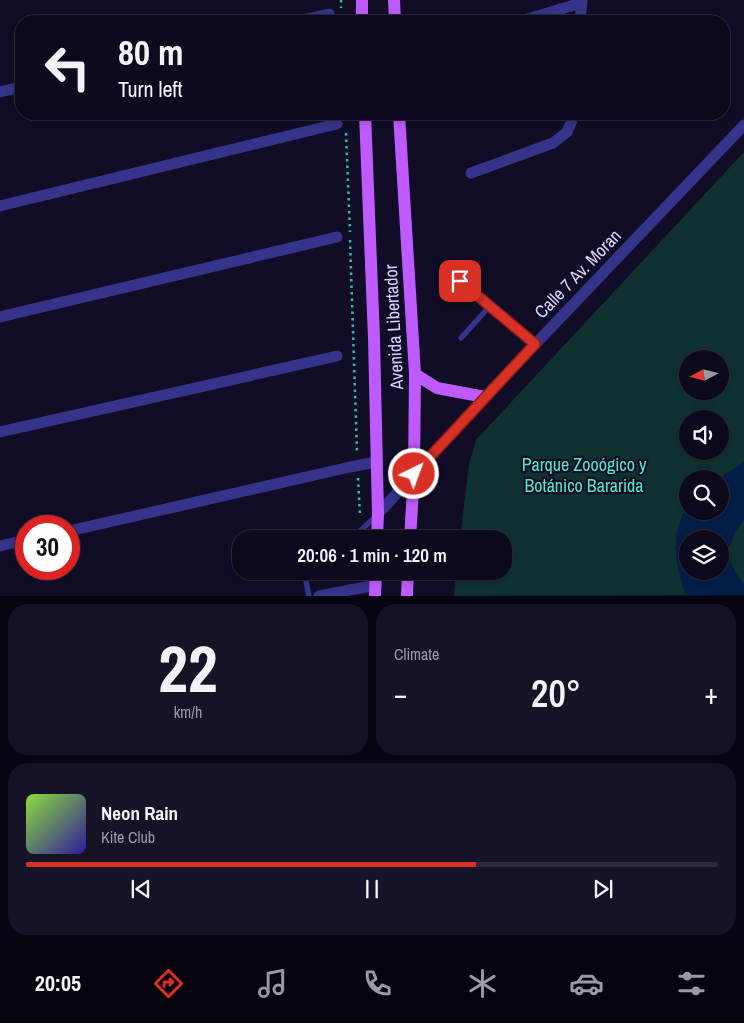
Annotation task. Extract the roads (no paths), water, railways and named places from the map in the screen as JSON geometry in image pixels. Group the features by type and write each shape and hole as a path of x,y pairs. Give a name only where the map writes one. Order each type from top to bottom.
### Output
{"main road":[{"path":"362,0 362,15"},
{"path":"394,0 395,15"},
{"name":"Avenida Libertador","path":"365,120 374,338 377,530"},
{"name":"Avenida Libertador","path":"399,120 415,374 414,474 411,530"},
{"path":"415,374 437,388 485,397"},
{"path":"407,596 408,580"}],"street":[{"path":"540,15 582,2 581,15"},
{"path":"325,15 329,14"},
{"path":"0,92 15,88"},
{"path":"471,173 553,143 567,132 572,120"},
{"path":"0,206 342,125"},
{"name":"Calle 7 Av. Moran","path":"378,514 485,397 744,125"},
{"path":"0,317 337,237"},
{"path":"0,432 337,356"},
{"path":"80,528 377,462"},
{"path":"0,546 15,543"},
{"path":"319,596 376,590"}],"lane":[{"path":"460,281 535,344"},
{"path":"461,338 490,306"},
{"path":"362,530 378,514"},
{"path":"305,580 308,596"}],"water":[{"path":"744,462 744,520 736,531 729,548 729,530 679,530 679,573 676,551 678,530 681,520 729,520 729,472"},
{"path":"729,559 744,584 744,595 685,595 681,580 729,580"}],"park label":[{"name":"Parque Zooógico y Botánico Bararida","path":"584,475"}]}
